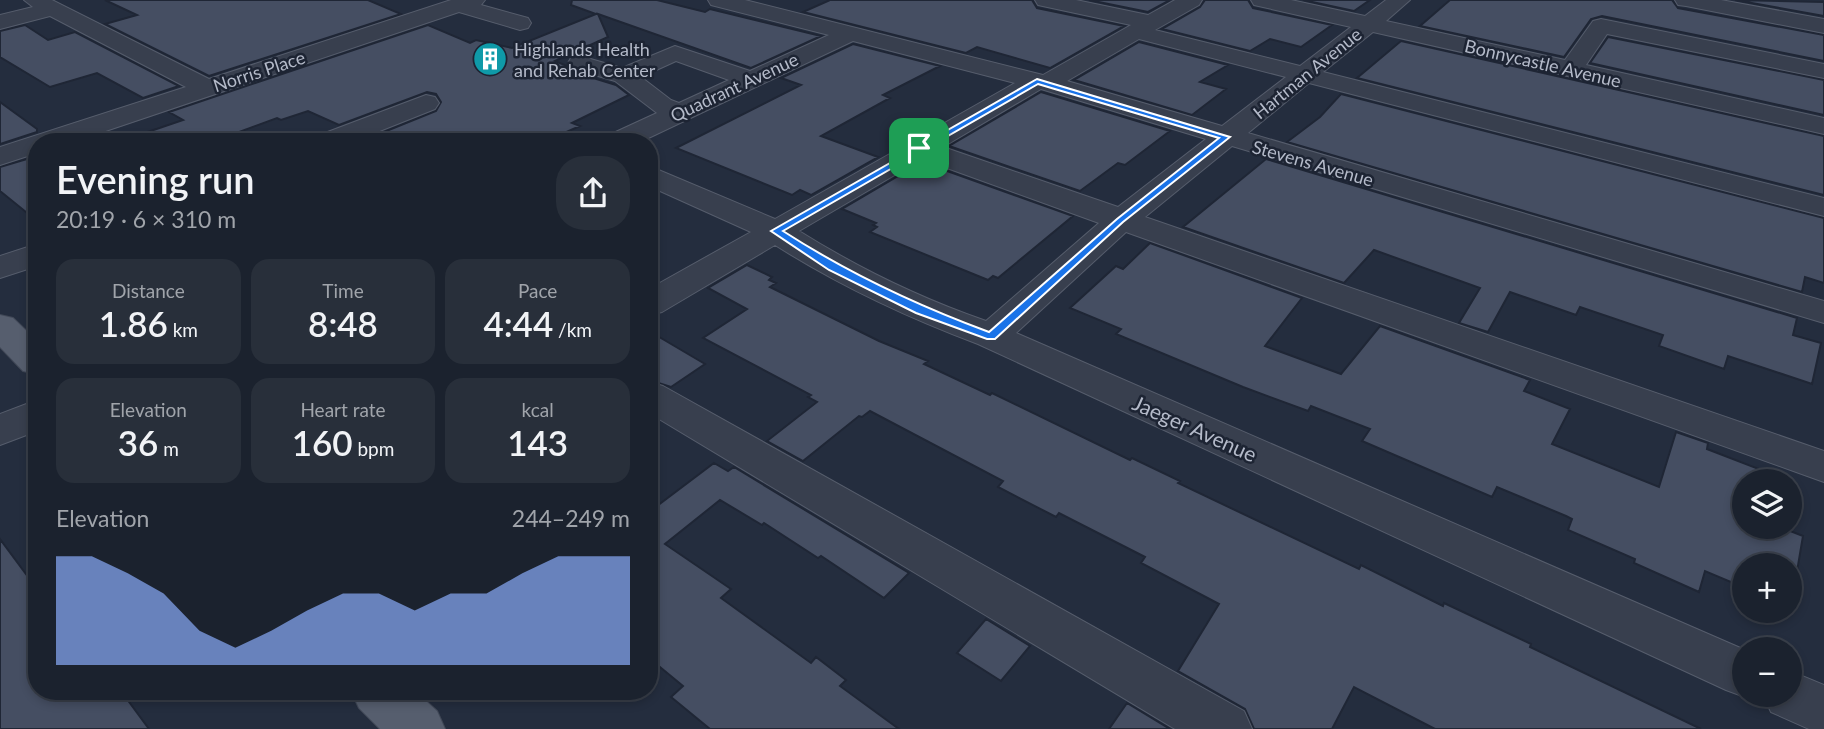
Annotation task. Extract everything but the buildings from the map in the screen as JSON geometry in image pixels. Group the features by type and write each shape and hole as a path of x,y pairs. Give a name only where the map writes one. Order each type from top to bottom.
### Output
{"main road":[{"path":"0,326 28,353"},
{"path":"387,700 417,729"}],"street":[{"name":"Stevens Avenue","path":"719,0 1041,82 1824,312"},
{"path":"1046,0 1304,75 1824,207"},
{"path":"658,299 919,148 1145,28 1191,0"},
{"name":"Bonnycastle Avenue","path":"1262,0 1824,126"},
{"name":"Hartman Avenue","path":"991,336 1120,220 1399,0"},
{"path":"1686,0 1824,26"},
{"path":"466,3 529,19 486,36"},
{"name":"Norris Place","path":"72,133 466,3"},
{"path":"390,4 425,16"},
{"path":"0,23 44,5 206,88"},
{"path":"1571,69 1609,17 1824,71"},
{"name":"Quadrant Avenue","path":"636,133 852,33"},
{"path":"624,76 676,53 749,79"},
{"path":"580,63 624,76 662,106 679,112"},
{"path":"350,133 426,103"},
{"path":"0,156 28,147"},
{"path":"919,148 1824,467"},
{"name":"Jaeger Avenue","path":"658,179 776,231 832,267 920,310 991,336 1732,668"},
{"path":"0,268 28,257"},
{"path":"658,400 1224,729"},
{"path":"0,431 28,418"},
{"path":"1802,700 1824,710"}],"place":[{"name":"Highlands Health and Rehab Center","path":"490,59"}],"route":[{"path":"1037,81 1226,137 1120,220 991,336 920,310 832,267 776,231 919,148 1037,81"}]}
